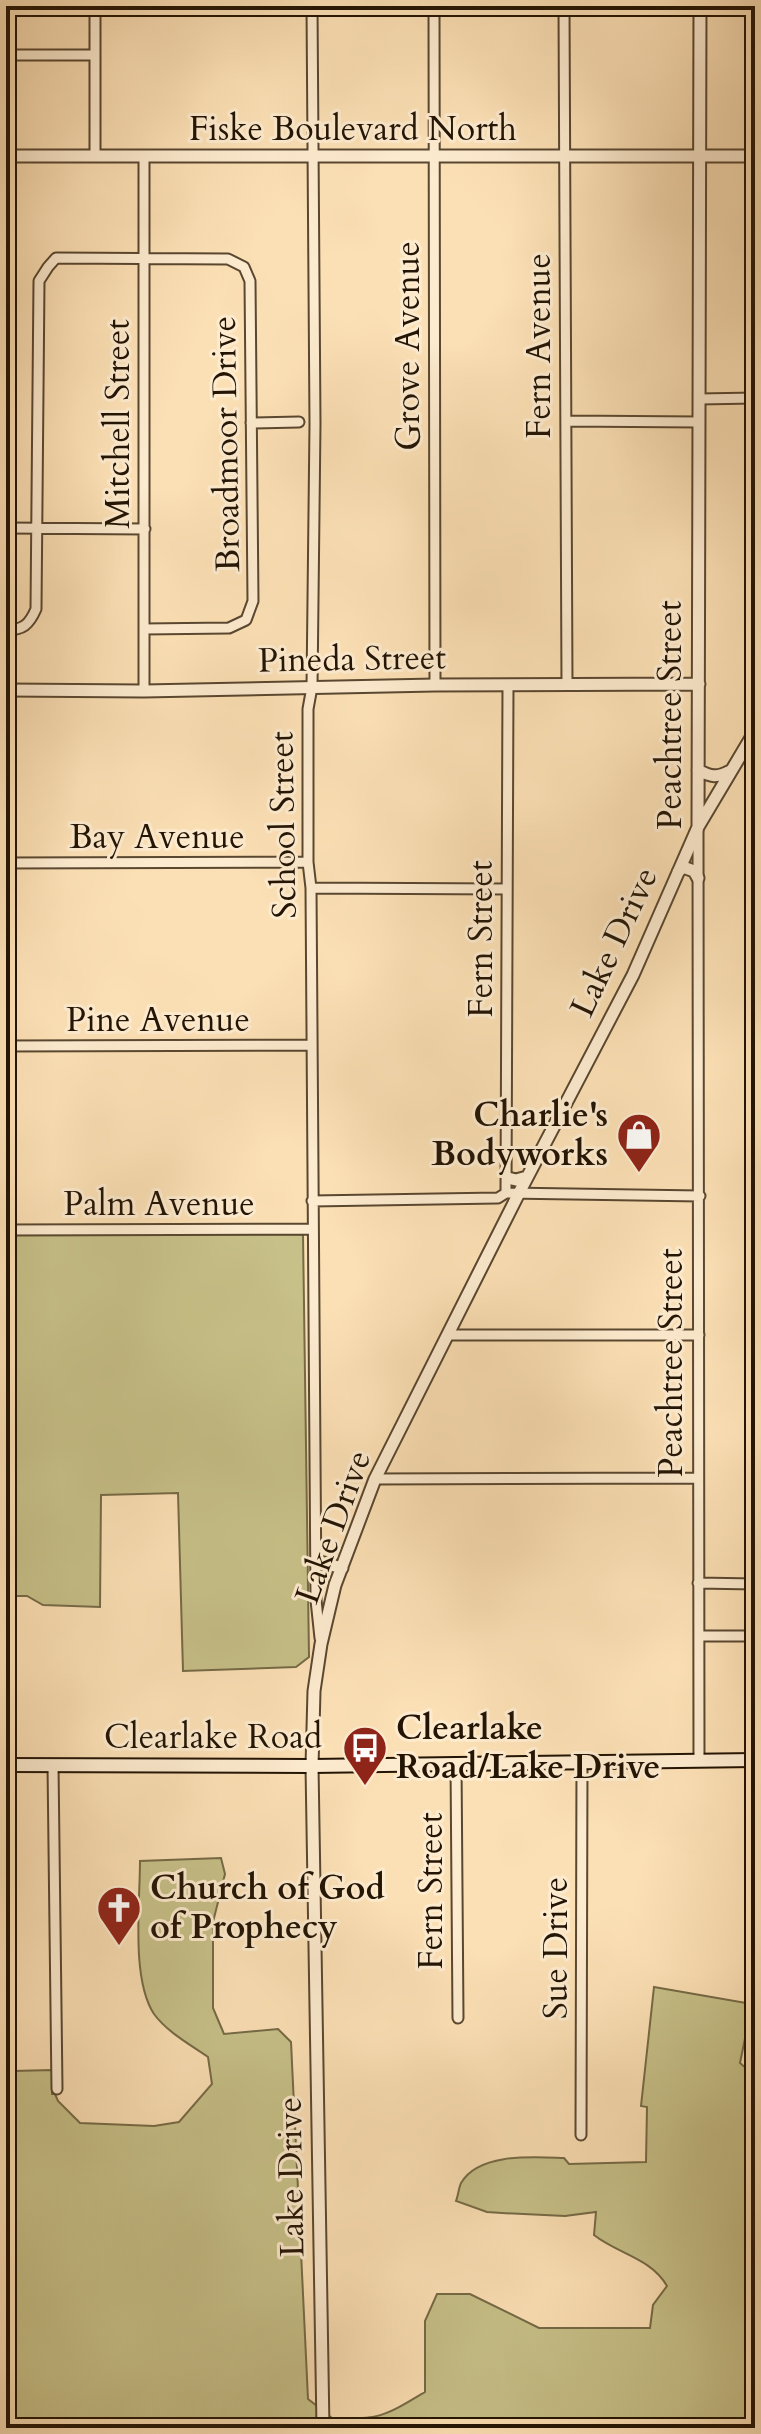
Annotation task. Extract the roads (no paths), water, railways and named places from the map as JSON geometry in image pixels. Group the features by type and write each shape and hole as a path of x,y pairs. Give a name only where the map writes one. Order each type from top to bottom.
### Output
{"main road":[{"name":"Clearlake Road","path":"6,1765 312,1766 755,1760"}],"street":[{"path":"95,6 95,156"},
{"name":"School Street","path":"312,6 315,424 312,687 308,709 308,862 311,888 316,1600 321,1644"},
{"name":"Grove Avenue","path":"434,6 435,685"},
{"name":"Fern Avenue","path":"564,6 567,685"},
{"name":"Peachtree Street","path":"699,1761 700,6"},
{"path":"6,55 95,55"},
{"name":"Fiske Boulevard North","path":"6,156 755,156"},
{"name":"Mitchell Street","path":"144,157 144,691"},
{"path":"6,630 20,630 30,622 36,609 39,281 56,258 144,257"},
{"name":"Broadmoor Drive","path":"144,257 228,259 244,267 250,281 253,601 246,620 229,628 144,629"},
{"path":"699,399 755,398"},
{"path":"566,421 699,422"},
{"path":"251,423 299,422"},
{"path":"6,528 145,529"},
{"name":"Pineda Street","path":"6,690 699,684"},
{"name":"Fern Street","path":"508,685 508,1178 513,1193"},
{"name":"Lake Drive","path":"323,2428 312,1766 314,1691 321,1644 342,1568 375,1479 450,1335 513,1193 527,1177 633,975 698,827 755,731"},
{"path":"698,770 718,777 731,771"},
{"name":"Bay Avenue","path":"6,863 308,862"},
{"path":"678,872 683,867 689,868 698,878"},
{"path":"311,888 507,889"},
{"name":"Pine Avenue","path":"6,1046 311,1045"},
{"path":"508,1178 516,1180 527,1177"},
{"path":"312,1201 498,1198 513,1193 700,1196"},
{"name":"Palm Avenue","path":"6,1230 312,1229"},
{"path":"450,1335 699,1335"},
{"path":"375,1479 698,1478"},
{"path":"316,1561 342,1568"},
{"path":"698,1583 755,1584"},
{"path":"699,1636 755,1636"},
{"name":"Sue Drive","path":"581,2135 582,1762"},
{"name":"Fern Street","path":"456,1763 458,2018"},
{"path":"53,1765 57,2089"}],"place":[{"name":"Charlie's Bodyworks","path":"639,1174"},
{"name":"Clearlake Road/Lake Drive","path":"365,1787"},
{"name":"Church of God of Prophecy","path":"119,1947"}]}
